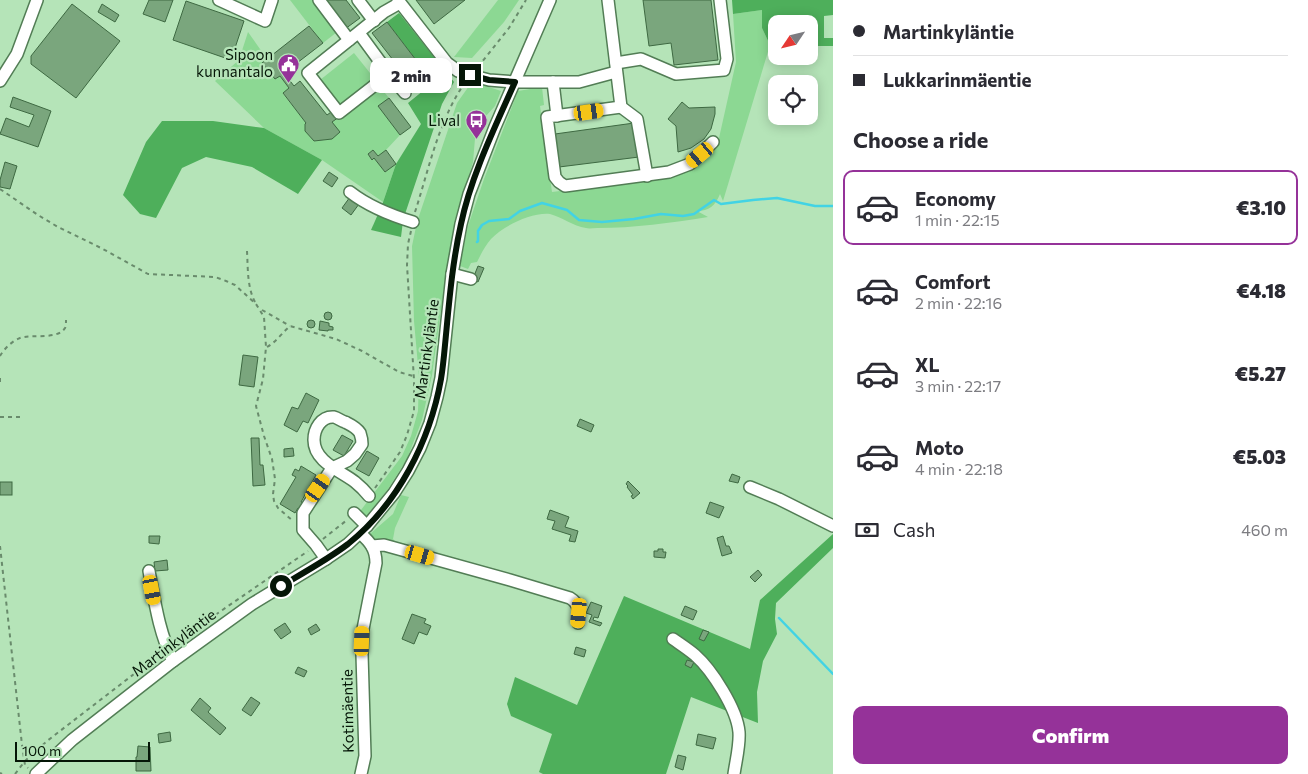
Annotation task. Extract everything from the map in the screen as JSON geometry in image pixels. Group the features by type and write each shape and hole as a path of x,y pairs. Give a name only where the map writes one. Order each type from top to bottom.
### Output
{"street":[{"path":"0,81 17,54 37,0"},
{"path":"219,0 265,21 272,0"},
{"path":"319,0 349,40"},
{"path":"358,0 374,21"},
{"name":"Martinkyläntie","path":"33,772 173,661 252,604 326,560 348,544 364,530 385,505 408,471 430,423 441,378 452,274 461,224 469,194 550,0"},
{"path":"608,0 621,107"},
{"path":"389,74 339,113 308,73 399,2 447,63 458,71 489,80 579,82 641,59 676,74 724,70 727,59 720,0"},
{"path":"359,33 405,93"},
{"path":"554,82 557,116"},
{"path":"647,176 637,119 621,107 547,117 555,177 565,186 647,176 669,172 690,164 712,142"},
{"path":"350,192 362,201 412,222"},
{"path":"452,274 471,279"},
{"path":"326,560 303,530 303,513 332,468 347,461 362,444 361,434 352,425 335,417 320,422 316,428 314,438 314,446 317,453 332,468 356,483 369,496"},
{"path":"750,487 833,526"},
{"path":"354,514 372,546 384,545 570,598 578,605 578,623"},
{"name":"Kotimäentie","path":"361,774 365,756 362,628 376,563 376,555 372,546"},
{"path":"149,571 160,626 173,661"},
{"path":"673,638 696,656 710,673 734,711 738,725 739,740 734,774"}],"path":[{"path":"481,63 509,28 526,0"},
{"path":"369,496 400,452 414,411 407,265 408,244 412,222 438,138 454,98 464,84"},
{"path":"0,189 58,227 148,274 215,278 226,281 235,285 256,304 264,317 266,347 263,379 256,406 272,459 275,479 274,501 278,508 303,530"},
{"path":"247,251 248,274 256,304"},
{"path":"260,309 290,326 336,339 399,372 413,376"},
{"path":"0,356 11,343 19,338 49,336 58,333 64,329 66,320"},
{"path":"266,347 273,343 290,326"},
{"path":"0,417 22,417"},
{"path":"15,774 47,741 167,648 287,566 354,514"},
{"path":"0,546 25,766 33,772"},
{"path":"287,566 290,571"}],"green space":[{"path":"290,0 313,0 337,32 323,43"},
{"path":"498,0 519,0 504,22 472,58 454,57"},
{"path":"732,0 833,0 833,15 824,16 824,38 833,38 833,46 818,46 818,15 768,15 768,41 762,28 762,10 733,14"},
{"path":"762,10 762,28 768,41 768,52 723,201 720,194 711,207 697,211 708,217 639,226 590,228 581,227 550,214 535,215 518,221 496,234 487,244 477,262 471,263 468,269 460,266 468,226 518,91 542,87 544,105 540,106 552,192 672,177 693,170 717,147 736,62 733,14"},
{"path":"399,13 454,82 442,104 404,217 381,208 396,164 421,124 408,103 434,82 387,22"},
{"path":"248,32 267,59 262,63 275,79 280,76 289,88 283,94 306,123 305,131 314,141 332,138 339,133 332,122 380,87 389,98 378,106 400,135 378,156 373,150 368,154 372,160 374,158 385,172 396,164 383,202 322,160 264,128 215,81 239,60"},
{"path":"354,53 374,78 340,105 320,80"},
{"path":"469,86 486,86 501,91 495,106 476,127 473,162 455,223 432,375 422,420 407,459 388,489 364,519 358,514 402,456 411,436 418,411 419,377 414,321 412,246 417,222 457,103"},
{"path":"162,121 213,121 264,128 322,160 298,194 252,167 206,157 182,168 156,218 140,214 123,195 146,142"},
{"path":"379,212 403,221 401,237 371,230"},
{"path":"401,495 409,497 395,528 393,539 397,544 375,542 371,539 371,533 393,514"},
{"path":"833,534 833,548 776,603 775,619 777,634 763,661 757,692 758,723 691,697 666,774 543,774 539,772 552,734 511,716 507,704 515,677 577,705 624,596 750,649 760,600"}],"building":[{"path":"149,0 173,0 165,22 143,14"},
{"path":"322,0 346,0 360,18 345,29"},
{"path":"416,0 465,0 434,24"},
{"path":"643,0 711,0 718,60 674,65 671,43 649,46"},
{"path":"186,1 244,21 231,60 173,40"},
{"path":"72,4 120,41 76,98 31,64 31,56"},
{"path":"102,4 119,15 115,22 98,12"},
{"path":"387,22 432,81 418,92 372,33"},
{"name":"Sipoon kunnantalo","path":"309,26 323,43 284,73 294,86 300,81 327,115 334,110 339,117 332,122 340,132 332,139 314,141 305,131 306,123 283,93 289,88 280,76 275,79 262,63"},
{"path":"13,97 51,111 38,147 0,134 6,118 29,127 34,115 10,107"},
{"path":"389,98 411,127 400,135 378,106"},
{"path":"682,102 689,108 715,107 715,114 711,129 704,139 691,148 678,152 676,126 668,119"},
{"path":"634,123 639,157 559,167 555,134"},
{"path":"373,150 378,156 386,150 396,164 385,172 374,158 372,160 368,154"},
{"path":"5,162 17,166 10,189 0,187"},
{"path":"329,172 338,178 332,187 323,181"},
{"path":"350,197 359,204 351,215 342,208"},
{"path":"478,266 484,268 478,282 476,281 477,277 474,276"},
{"path":"328,312 332,316 328,320 324,316"},
{"path":"311,320 315,324 311,328 307,324"},
{"path":"320,321 329,323 333,330 319,330"},
{"path":"243,355 258,357 254,387 239,385"},
{"path":"306,393 319,400 308,423 303,421 297,432 284,425 292,407 298,409"},
{"path":"580,419 594,425 591,432 577,426"},
{"path":"342,435 353,441 344,456 333,450"},
{"path":"251,438 259,438 260,465 263,465 265,485 253,486"},
{"path":"293,448 294,456 284,457 284,449"},
{"path":"367,451 379,458 369,476 356,469"},
{"path":"301,466 316,475 301,502 305,504 301,510 298,508 295,513 280,504 296,477 292,475 295,469 299,471"},
{"path":"732,474 740,477 738,483 729,481"},
{"path":"628,481 640,493 633,499 631,496 633,495 626,484"},
{"path":"0,482 12,482 12,495 0,495"},
{"path":"710,502 724,507 719,518 706,513"},
{"path":"550,510 569,517 565,527 578,531 575,542 569,541 571,535 552,529 555,521 547,519"},
{"path":"149,536 160,536 159,544 149,543"},
{"path":"723,536 726,546 729,546 732,553 722,556 717,538"},
{"path":"658,549 663,549 663,552 666,552 665,558 654,557 654,551 658,551"},
{"path":"167,560 168,570 155,571 154,562"},
{"path":"758,570 762,575 755,582 750,577"},
{"path":"591,602 602,606 598,618 594,617 593,620 602,623 600,626 589,622 592,615 586,613"},
{"path":"685,606 697,611 693,620 681,615"},
{"path":"412,614 426,619 424,623 431,626 427,635 419,632 414,644 402,639"},
{"path":"285,623 291,632 281,639 274,630"},
{"path":"316,624 320,630 311,635 308,629"},
{"path":"703,630 709,632 704,641 699,639"},
{"path":"576,647 586,650 584,657 574,654"},
{"path":"687,660 694,662 691,668 685,665"},
{"path":"298,667 307,671 304,677 295,673"},
{"path":"251,697 260,703 251,716 242,710"},
{"path":"200,698 211,708 208,712 226,728 220,735 191,710"},
{"path":"170,732 171,741 159,743 158,734"},
{"path":"698,734 716,738 713,749 696,745"},
{"path":"138,746 150,747 151,771 136,771"},
{"path":"678,755 686,757 683,770 675,767"}],"waterway":[{"path":"477,242 478,231 482,225 489,221 509,219 520,211 542,203 567,210 579,220 602,222 661,214 683,216 694,214 714,200 721,204 777,198 815,206 833,206"},
{"path":"779,618 833,674"}],"place":[{"name":"Sipoon kunnantalo","path":"289,83"},
{"name":"Lival","path":"476,140"}],"route":[{"path":"281,586 326,560 348,544 367,526 394,493 408,471 430,423 441,378 452,274 461,224 469,194 515,82 489,80 470,75"}]}
